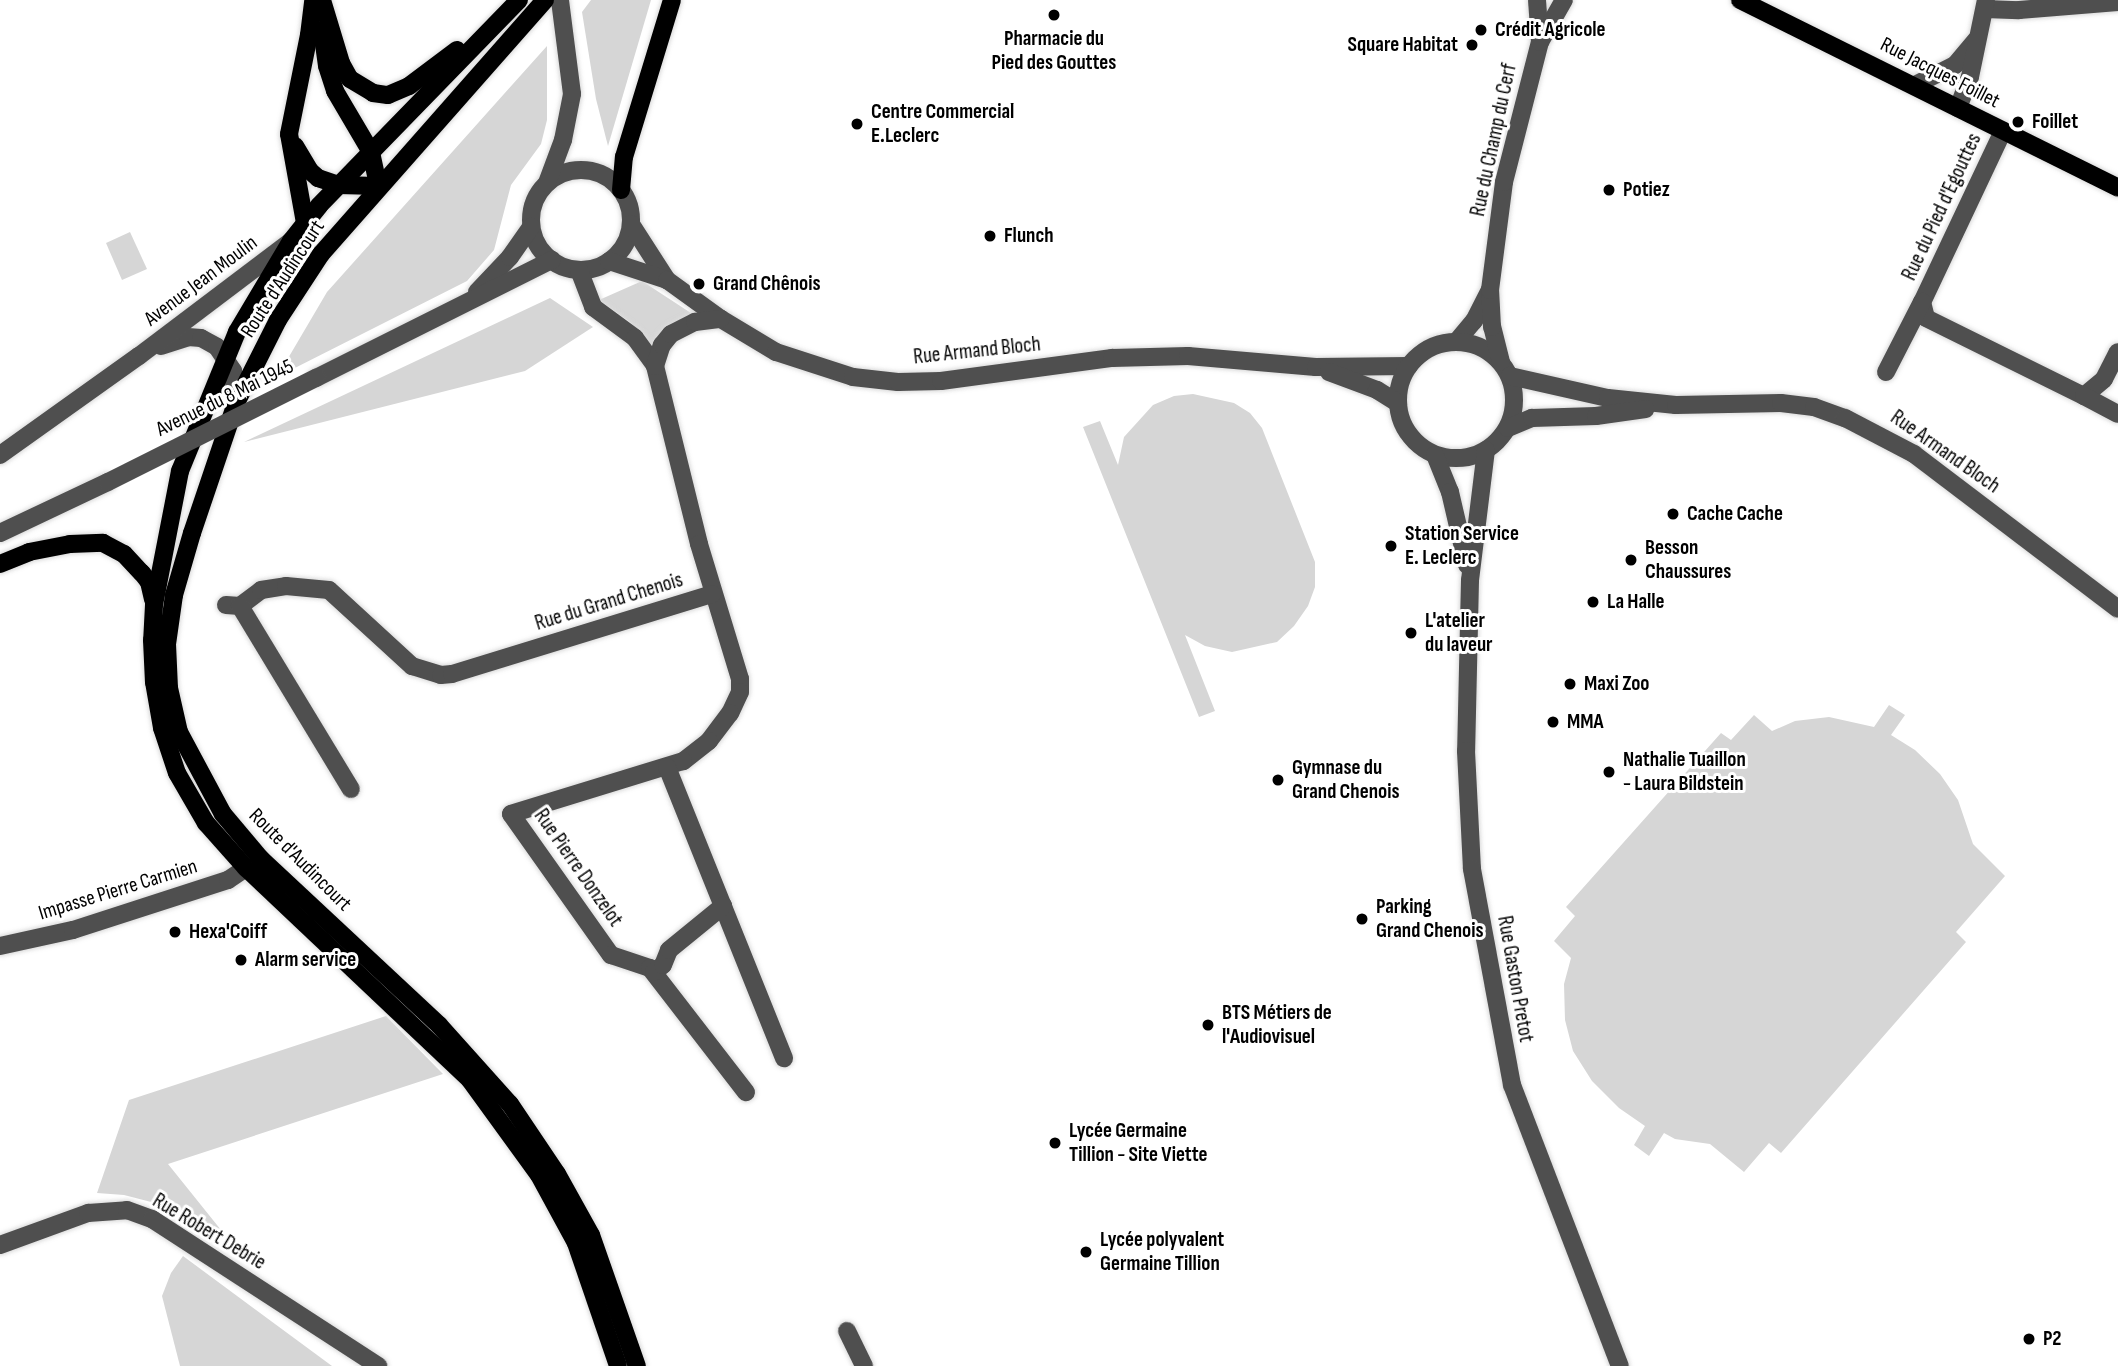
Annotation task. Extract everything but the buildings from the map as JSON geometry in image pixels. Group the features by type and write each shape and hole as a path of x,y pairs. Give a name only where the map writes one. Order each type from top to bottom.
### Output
{"main road":[{"name":"Route d'Audincourt","path":"305,223 289,134 309,35 313,0"},
{"name":"Route d'Audincourt","path":"320,0 341,63 350,79 360,87 388,96 427,75 517,0"},
{"name":"Route d'Audincourt","path":"320,0 327,66 335,91 371,152 378,186"},
{"name":"Route d'Audincourt","path":"517,0 305,223 237,332 180,471 155,605 152,640 154,682 162,728 177,773 206,823 246,868 470,1080 544,1183 576,1243 618,1366"},
{"name":"Route d'Audincourt","path":"545,0 378,186 321,254 278,320 236,403 174,595 167,644 169,688 179,732 223,814 261,859 439,1024 510,1104 557,1174 591,1235 637,1366"},
{"path":"621,190 624,158 672,0"},
{"name":"Rue Jacques Foillet","path":"1740,0 2118,188"},
{"path":"289,134 310,171 318,178 338,186 378,186"},
{"path":"0,564 29,552 60,546 103,543 124,554 142,573 149,582 155,605"}],"street":[{"path":"547,183 575,170 592,171 608,178 621,190 631,212 631,224 628,238 609,261 595,268 579,270 552,260 535,240 531,227 537,196 547,183 563,140 572,94 560,0"},
{"name":"Rue du Champ du Cerf","path":"1537,0 1540,43"},
{"name":"Rue du Champ du Cerf","path":"1506,369 1492,327 1490,290 1504,182 1540,43 1564,0"},
{"path":"1958,108 1970,77 1985,4 2018,10 2118,2"},
{"path":"1915,85 1955,65 1976,40"},
{"name":"Rue du Pied d'Egouttes","path":"1886,372 2003,131"},
{"name":"Rue Armand Bloch","path":"631,224 667,280"},
{"name":"Avenue du 8 Mai 1945","path":"470,300 510,257 531,227"},
{"name":"Avenue Jean Moulin","path":"0,455 139,356 291,242"},
{"name":"Avenue du 8 Mai 1945","path":"0,533 108,482 552,260"},
{"name":"Rue Armand Bloch","path":"609,261 667,280 721,319 776,352 809,365 853,377 898,382 941,381 1112,358 1188,356 1316,367 1409,366"},
{"name":"Rue du Grand Chenois","path":"351,789 233,605 261,590 286,586 329,590 412,666 441,675 452,674 712,594 655,366 635,338 593,307 579,270"},
{"name":"Rue du Champ du Cerf","path":"1457,341 1474,321 1490,290"},
{"name":"Rue du Pied d'Egouttes","path":"1922,302 1926,318 2118,414"},
{"path":"655,366 662,345 671,334 695,322 721,319"},
{"name":"Avenue Jean Moulin","path":"139,356 188,337 201,338 226,357"},
{"path":"1508,428 1514,411 1515,393 1506,369 1489,351 1457,341 1428,349 1409,366 1400,384 1398,403 1409,434 1421,446 1436,454 1461,457 1486,450 1508,428 1532,418 1596,416 1676,405"},
{"path":"2084,396 2104,379 2118,352"},
{"path":"226,357 233,371 236,403"},
{"name":"Rue Armand Bloch","path":"1316,367 1361,383 1398,403"},
{"name":"Rue Armand Bloch","path":"1506,369 1579,393 1676,405 1740,401 1814,407 1870,429 1914,454 2118,610"},
{"name":"Rue Gaston Pretot","path":"1486,450 1470,580 1466,751 1472,869 1512,1085 1620,1366"},
{"name":"Rue Gaston Pretot","path":"1436,454 1450,492 1470,580"},
{"name":"Rue Pierre Donzelot","path":"712,594 740,679 740,692 730,713 709,741 682,761 667,768 511,814 611,955 650,968 654,972 746,1091"},
{"path":"667,768 784,1058"},
{"name":"Impasse Pierre Carmien","path":"0,947 73,930 228,880 246,868"},
{"path":"654,972 663,965 669,950 723,906"},
{"name":"Rue Robert Debrie","path":"0,1245 88,1213 127,1210 152,1219 378,1366"},
{"path":"847,1331 862,1366"}],"shaded area":[{"path":"591,0 651,0 608,146 596,99 582,12"},
{"path":"547,46 547,120 541,144 511,185 494,250 467,281 277,377 327,292"},
{"path":"130,232 147,269 122,280 106,243"},
{"path":"642,281 694,315 672,323 653,346 630,322 599,300"},
{"path":"550,298 593,327 525,371 244,442"},
{"path":"1193,394 1234,403 1250,413 1262,428 1315,562 1315,587 1308,606 1294,626 1277,642 1232,652 1205,646 1185,635 1215,711 1199,717 1083,427 1100,421 1118,465 1124,437 1153,405 1174,396"},
{"path":"1889,705 1905,715 1891,735 1915,750 1940,774 1958,800 1973,844 2005,876 1956,932 1966,942 1781,1153 1769,1143 1744,1172 1710,1144 1675,1139 1664,1133 1649,1156 1634,1145 1645,1126 1619,1108 1592,1081 1573,1051 1565,1020 1564,984 1571,958 1554,941 1575,916 1566,907 1721,733 1731,740 1754,715 1772,731 1795,721 1829,717 1874,727"},
{"path":"386,1016 443,1074 168,1164 221,1230 211,1233 174,1210 155,1203 124,1195 97,1193 129,1100"},
{"path":"183,1256 332,1366 180,1366 162,1296 171,1273"}],"place":[{"name":"Pharmacie du Pied des Gouttes","path":"1054,15"},
{"name":"Crédit Agricole","path":"1481,30"},
{"name":"Square Habitat","path":"1472,45"},
{"name":"Foillet","path":"2018,122"},
{"name":"Centre Commercial E.Leclerc","path":"857,124"},
{"name":"Potiez","path":"1609,190"},
{"name":"Flunch","path":"990,236"},
{"name":"Grand Chênois","path":"699,284"},
{"name":"Cache Cache","path":"1673,514"},
{"name":"Station Service E. Leclerc","path":"1391,546"},
{"name":"Besson Chaussures","path":"1631,560"},
{"name":"La Halle","path":"1593,602"},
{"name":"L'atelier du laveur","path":"1411,633"},
{"name":"Maxi Zoo","path":"1570,684"},
{"name":"MMA","path":"1553,722"},
{"name":"Nathalie Tuaillon - Laura Bildstein","path":"1609,772"},
{"name":"Gymnase du Grand Chenois","path":"1278,780"},
{"name":"Parking Grand Chenois","path":"1362,919"},
{"name":"Hexa'Coiff","path":"175,932"},
{"name":"Alarm service","path":"241,960"},
{"name":"BTS Métiers de l'Audiovisuel","path":"1208,1025"},
{"name":"Lycée Germaine Tillion - Site Viette","path":"1055,1143"},
{"name":"Lycée polyvalent Germaine Tillion","path":"1086,1252"},
{"name":"P2","path":"2029,1339"}]}
